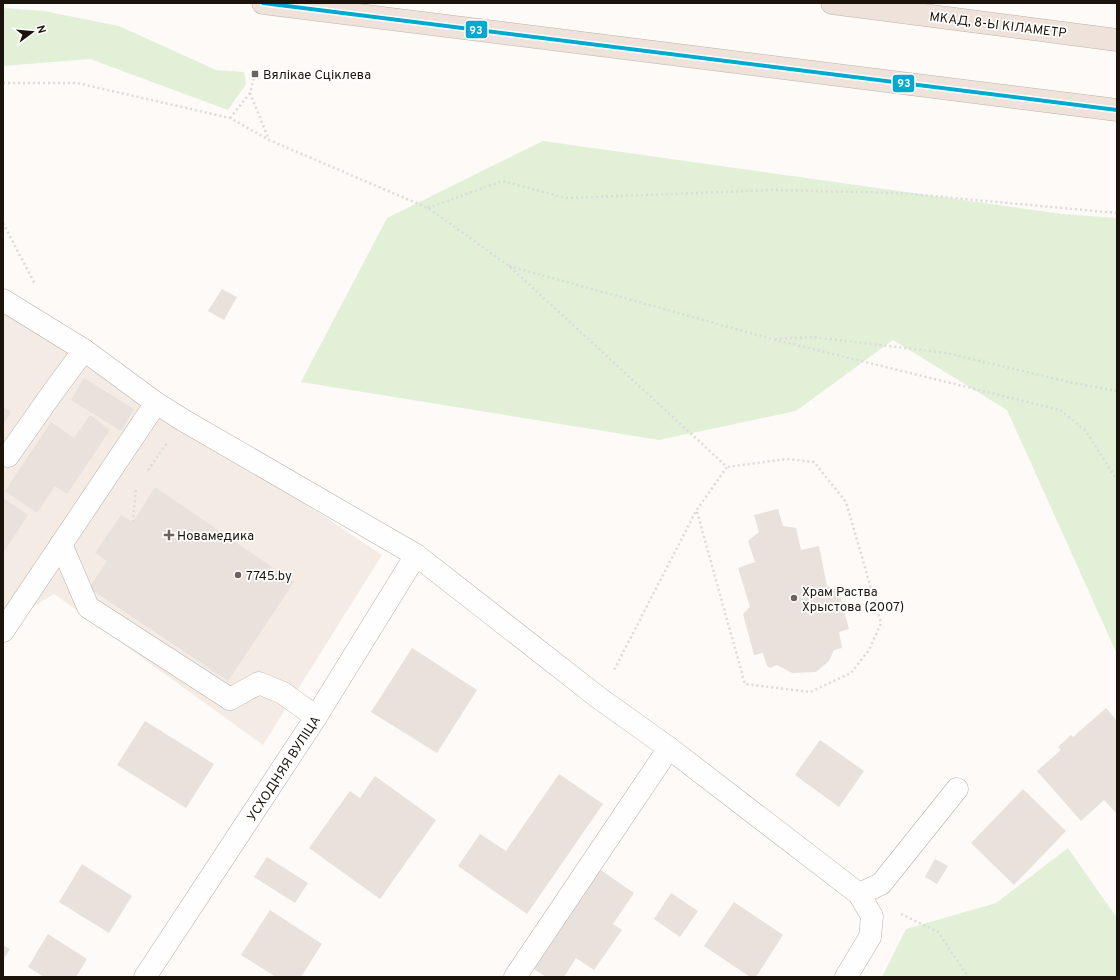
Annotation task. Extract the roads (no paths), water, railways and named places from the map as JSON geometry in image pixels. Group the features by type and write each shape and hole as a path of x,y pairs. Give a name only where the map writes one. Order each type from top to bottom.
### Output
{"highway":[{"path":"264,3 1117,110"},
{"name":"МКАД, 8-Ы КІЛАМЕТР","path":"832,3 1117,40"}],"street":[{"path":"3,300 84,350 156,403 183,420 416,555 600,698 669,748 859,894 872,916 870,937 846,977"},
{"path":"8,456 84,350"},
{"path":"3,630 156,403"},
{"path":"61,544 88,607 230,699 259,683 283,693 316,717"},
{"name":"УСХОДНЯЯ ВУЛІЦА","path":"145,977 316,717 416,555"},
{"path":"515,977 669,748"},
{"path":"859,894 882,884 957,789"}],"place":[{"name":"Вялікае Сціклева","path":"255,74"},
{"name":"Новамедика","path":"169,535"},
{"name":"7745.by","path":"238,575"},
{"name":"Храм Раства Хрыстова (2007)","path":"794,598"}]}
